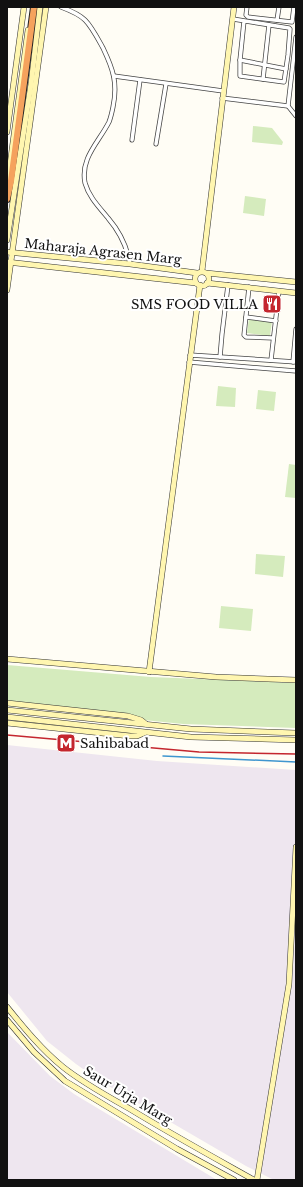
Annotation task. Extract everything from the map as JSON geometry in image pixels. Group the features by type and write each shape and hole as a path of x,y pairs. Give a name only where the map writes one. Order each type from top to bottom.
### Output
{"highway":[{"path":"7,199 12,181 33,7"}],"street":[{"path":"7,132 24,7"},
{"path":"7,188 33,7"},
{"path":"7,240 31,84 40,7"},
{"path":"7,290 10,252 46,7"},
{"path":"61,7 73,12 85,20 99,41 114,76 116,85 114,102 109,121 87,158 84,167 85,181 89,193 120,235 128,251 130,264"},
{"path":"234,7 202,272 194,279 198,284 204,285 207,283 296,293"},
{"path":"247,7 246,15 248,17 292,22 294,7"},
{"path":"278,20 279,7"},
{"path":"233,19 290,29 284,82 240,76 244,21"},
{"path":"263,79 269,25"},
{"path":"288,106 296,38"},
{"path":"240,60 286,69"},
{"path":"114,76 223,91"},
{"path":"132,140 140,80"},
{"path":"156,144 166,84"},
{"path":"222,98 288,106 296,116"},
{"name":"Maharaja Agrasen Marg","path":"10,252 296,282"},
{"name":"Maharaja Agrasen Marg","path":"9,263 198,284"},
{"path":"202,272 209,277 207,283"},
{"path":"150,672 198,284"},
{"path":"220,357 228,285"},
{"path":"249,288 245,336 273,338"},
{"path":"271,360 279,291"},
{"path":"246,317 276,321"},
{"path":"190,355 295,362 296,329"},
{"path":"189,362 296,371"},
{"path":"7,659 216,677 296,680"},
{"path":"7,703 128,716 141,720 147,725"},
{"path":"7,710 191,729 296,733"},
{"path":"7,717 191,737 296,740"},
{"path":"7,723 130,736 137,736 145,732"},
{"path":"256,1180 289,984 296,847"},
{"name":"Saur Urja Marg","path":"7,1007 48,1054 63,1067 95,1089 179,1138 256,1180"},
{"name":"Saur Urja Marg","path":"7,1020 42,1060 75,1087 177,1149 234,1180"},
{"path":"42,1060 48,1054"}],"shaded area":[{"path":"7,745 157,761 296,770 296,1180 274,1180 246,1166 100,1081 47,1041 7,992"},
{"path":"7,1032 50,1076 74,1094 217,1180 7,1180"}],"green space":[{"path":"253,126 272,128 283,142 282,145 252,142"},
{"path":"245,196 266,199 264,216 243,213"},
{"path":"249,318 272,321 270,336 247,333"},
{"path":"218,386 236,388 235,407 216,406"},
{"path":"258,390 276,392 274,411 256,409"},
{"path":"289,464 296,465 296,498 285,497"},
{"path":"256,554 285,556 283,577 255,574"},
{"path":"221,606 253,609 251,631 219,628"},
{"path":"7,665 151,677 296,683 296,728 183,724 7,706"}],"waterway":[{"path":"163,756 296,762"}],"railway":[{"path":"7,735 199,752 296,754"}],"place":[{"name":"SMS FOOD VILLA","path":"272,304"},
{"name":"Sahibabad","path":"66,743"}]}
